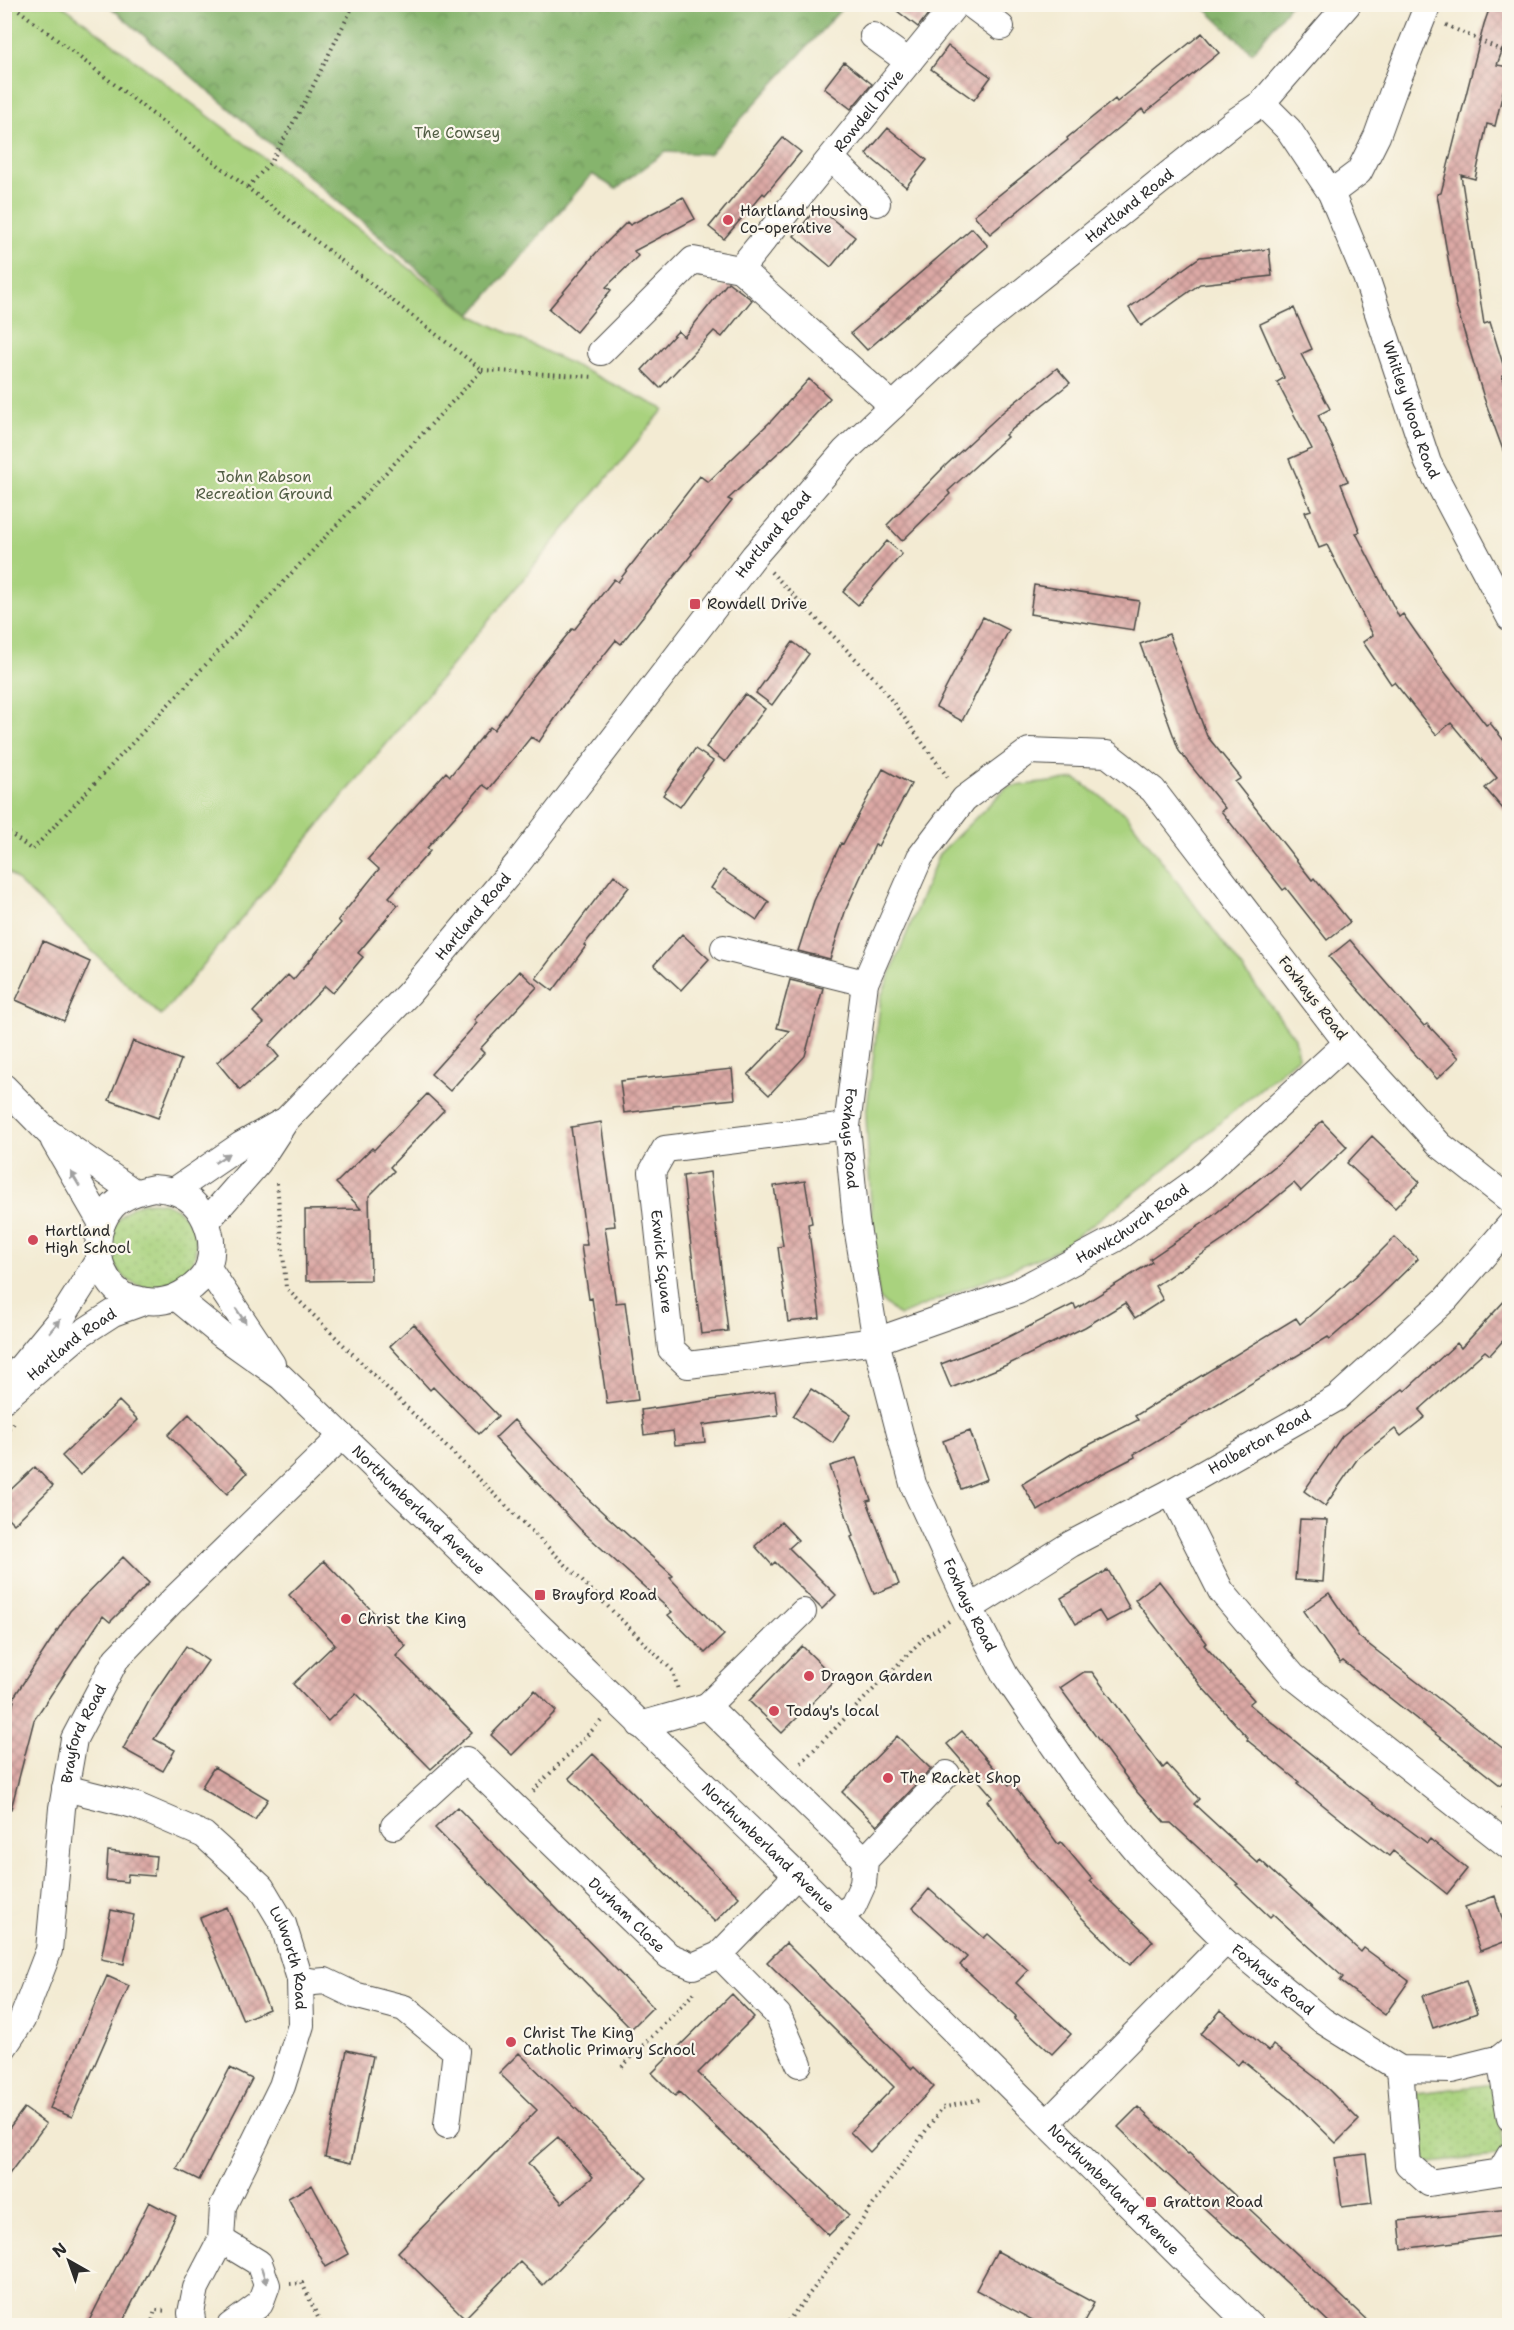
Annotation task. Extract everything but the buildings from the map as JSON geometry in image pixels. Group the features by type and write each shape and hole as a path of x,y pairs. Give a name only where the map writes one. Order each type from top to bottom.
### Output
{"street":[{"name":"Rowdell Drive","path":"740,269 956,4"},
{"path":"970,4 1001,27"},
{"path":"1262,103 1348,4"},
{"path":"1331,193 1359,172 1364,163 1377,136 1427,7"},
{"name":"Rowdell Drive","path":"873,36 909,62"},
{"name":"Whitley Wood Road","path":"1262,103 1289,130 1331,193 1366,277 1428,463 1509,618"},
{"name":"Hartland Road","path":"207,1221 258,1164 286,1120 409,993 518,863 754,556 845,451 973,331 1234,122 1262,103"},
{"name":"Rowdell Drive","path":"831,158 877,203"},
{"path":"601,352 693,260 740,269 892,406"},
{"name":"Foxhays Road","path":"1400,2069 1323,2021 1226,1941 1145,1861 1075,1777 1005,1675 970,1608 913,1484 876,1341 856,1221 847,1126 865,983 920,857 964,799 1029,751 1107,754 1153,790 1347,1042 1440,1145 1509,1200"},
{"path":"724,948 865,983"},
{"name":"Hawkchurch Road","path":"876,1341 1017,1291 1115,1239 1200,1178 1347,1042"},
{"path":"4,1087 49,1133 134,1192"},
{"name":"Hartland Road","path":"174,1191 241,1145 286,1120"},
{"name":"Exwick Square","path":"847,1126 665,1149 652,1172 671,1349 688,1365 876,1341"},
{"path":"49,1133 102,1224"},
{"path":"154,1188 174,1191 194,1203 207,1221 212,1250 208,1268 195,1285 177,1298 158,1302 121,1295 106,1278 99,1259 98,1243 102,1224 113,1206 134,1192 154,1188"},
{"name":"Holberton Road","path":"970,1608 1071,1544 1171,1492 1337,1398 1446,1299 1509,1225"},
{"name":"Hartland Road","path":"4,1387 63,1316 99,1259"},
{"name":"Northumberland Avenue","path":"208,1268 281,1377"},
{"name":"Northumberland Avenue","path":"177,1298 222,1335 281,1377 797,1875 1251,2325"},
{"name":"Hartland Road","path":"4,1399 79,1335 113,1313 146,1301"},
{"name":"Brayford Road","path":"4,2047 13,2017 49,1950 65,1788 74,1739 117,1659 174,1599 342,1436"},
{"path":"1171,1492 1221,1591 1293,1676 1509,1847"},
{"path":"640,1725 695,1710 803,1612"},
{"path":"695,1710 786,1781 865,1860"},
{"name":"Durham Close","path":"394,1826 466,1760 669,1956 693,1966 719,1955 797,1875"},
{"path":"838,1916 853,1906 863,1884 865,1860 947,1774"},
{"name":"Lulworth Road","path":"65,1788 137,1806 204,1835 261,1887 283,1924 300,1979 302,2025 282,2086 223,2206 221,2240 196,2288 191,2313 193,2325"},
{"path":"1047,2123 1226,1941"},
{"path":"719,1955 778,2015 799,2064"},
{"path":"300,1979 314,1982 325,1981 354,1995 404,2008 456,2051 447,2125"},
{"path":"1509,2118 1505,2054 1452,2070 1400,2069 1408,2164 1429,2183 1500,2172 1509,2155"},
{"path":"221,2240 259,2263 267,2285 260,2304 230,2325"}],"path":[{"path":"11,4 482,370 600,378"},
{"path":"248,188 271,162 354,4"},
{"path":"1427,7 1446,25 1509,54"},
{"path":"4,829 32,850 482,370"},
{"path":"754,556 879,682 964,799"},
{"path":"277,1183 286,1288 674,1671 695,1710"},
{"path":"786,1781 925,1637 970,1608"},
{"path":"517,1807 618,1703"},
{"path":"622,2067 696,1990 719,1955"},
{"path":"784,2325 814,2288 942,2108 981,2099"},
{"path":"267,2285 302,2283 322,2325"}],"green space":[{"name":"John Rabson Recreation Ground","path":"4,5 62,5 471,315 664,409 161,1016 5,869"},
{"name":"The Cowsey","path":"108,5 845,5 709,154 665,152 616,189 592,174 471,315"},
{"path":"1201,5 1290,5 1252,53"},
{"path":"1076,779 1126,814 1295,1038 1298,1057 1155,1177 1058,1250 899,1316 879,1298 874,1259 866,1116 881,997 939,854 1007,787"},
{"path":"145,1202 161,1202 184,1214 193,1228 196,1245 193,1262 184,1276 161,1288 145,1288 129,1281 117,1269 110,1253 110,1237 117,1221 129,1209"},
{"path":"1495,2084 1504,2155 1422,2164 1416,2093"}],"place":[{"name":"Hartland Housing Co-operative","path":"728,220"},
{"name":"Rowdell Drive","path":"695,604"},
{"name":"Hartland High School","path":"33,1240"},
{"name":"Brayford Road","path":"540,1595"},
{"name":"Christ the King","path":"346,1619"},
{"name":"Dragon Garden","path":"809,1676"},
{"name":"Today's local","path":"774,1711"},
{"name":"The Racket Shop","path":"888,1778"},
{"name":"Christ The King Catholic Primary School","path":"511,2042"},
{"name":"Gratton Road","path":"1151,2202"}]}
